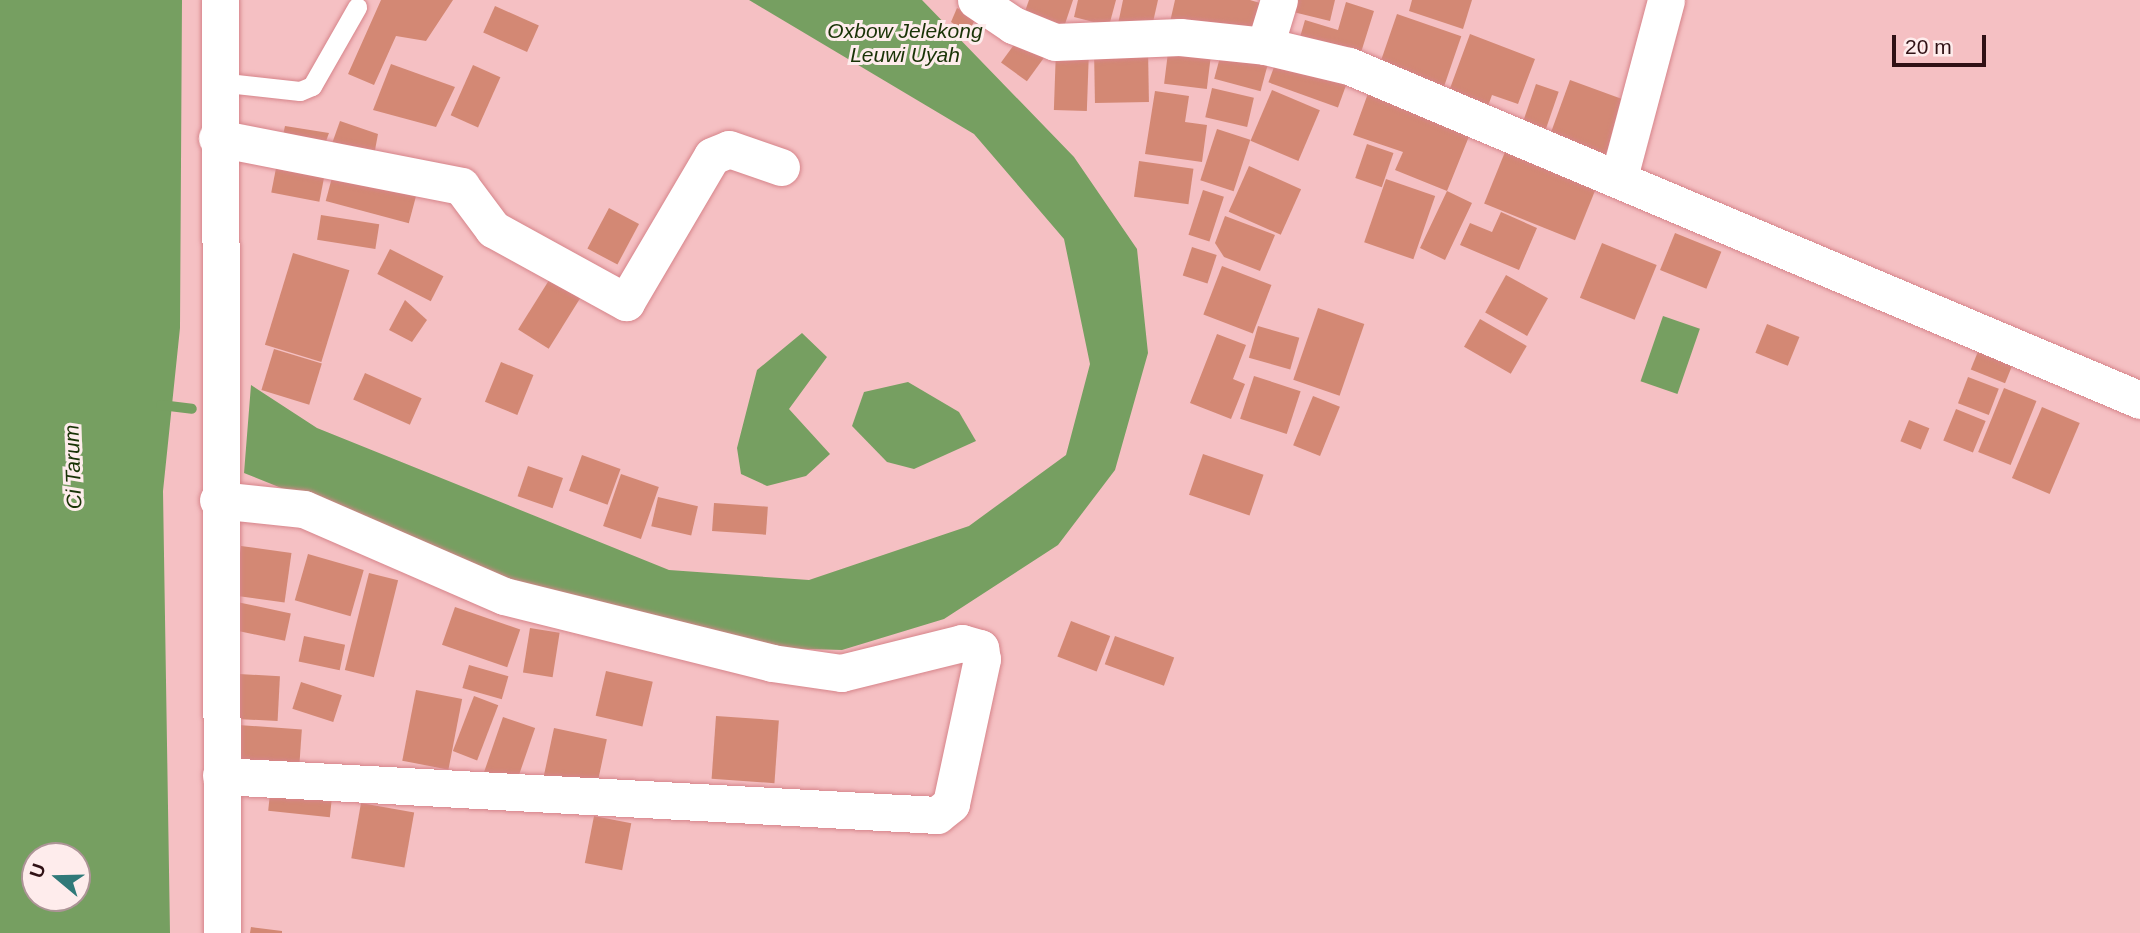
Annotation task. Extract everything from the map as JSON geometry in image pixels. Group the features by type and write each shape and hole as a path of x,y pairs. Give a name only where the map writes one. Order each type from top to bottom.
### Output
{"street":[{"path":"219,0 218,500 222,933"},
{"path":"976,0 1037,37 1063,44 1180,37 1265,46 1349,66 1619,177 2140,400"},
{"path":"1265,46 1279,0"},
{"path":"1619,177 1666,0"},
{"path":"217,138 461,186 493,229 626,302 712,156 729,149 781,167"},
{"path":"218,500 304,509 504,596 772,663 841,673 962,643 980,648 982,659 951,804 937,815 221,776"}],"lane":[{"path":"218,82 300,91 312,86 357,7"}],"water":[{"name":"Ci Tarum","path":"0,0 182,0 180,328 163,491 170,933 0,933"},
{"name":"Oxbow Jelekong Leuwi Uyah","path":"749,0 922,0 1074,157 1137,249 1148,353 1115,470 1058,545 944,619 842,650 770,648 522,585 244,473 251,385 317,428 669,570 809,580 969,526 1066,455 1090,364 1064,239 974,134"},
{"path":"1663,316 1700,329 1677,394 1641,381"},
{"path":"802,333 827,357 789,409 830,454 806,476 767,486 741,474 737,448 757,370"},
{"path":"908,382 959,412 976,441 914,469 887,462 852,426 864,392"}],"building":[{"path":"381,0 453,0 426,41 396,36 374,85 348,74"},
{"path":"1029,0 1073,0 1063,30 1023,17"},
{"path":"1078,0 1116,0 1109,26 1074,17"},
{"path":"1123,0 1158,0 1151,31 1118,24"},
{"path":"1175,0 1250,0 1270,6 1260,38 1170,22"},
{"path":"1287,0 1335,0 1330,21 1285,10"},
{"path":"1412,0 1472,0 1463,29 1409,11"},
{"path":"1346,2 1374,11 1358,62 1298,44 1305,20 1338,30"},
{"path":"495,6 539,26 527,52 483,32"},
{"path":"957,8 976,18 968,33 951,22"},
{"path":"1397,14 1461,36 1440,97 1376,75"},
{"path":"1470,34 1535,59 1518,104 1492,95 1484,117 1445,102"},
{"path":"1021,35 1047,54 1027,81 1001,63"},
{"path":"1169,44 1212,49 1207,89 1164,84"},
{"path":"1223,46 1269,58 1261,91 1214,79"},
{"path":"1148,48 1149,102 1095,103 1094,49"},
{"path":"1056,49 1089,50 1087,111 1054,110"},
{"path":"1278,56 1348,81 1338,108 1268,82"},
{"path":"391,64 455,87 436,127 373,110"},
{"path":"473,65 500,77 478,127 451,115"},
{"path":"1570,80 1625,100 1605,157 1549,136"},
{"path":"1536,84 1559,92 1544,135 1521,127"},
{"path":"1371,85 1474,124 1447,191 1395,170 1403,152 1353,135"},
{"path":"1212,88 1254,98 1247,127 1205,117"},
{"path":"1272,90 1320,110 1298,161 1251,141"},
{"path":"1155,91 1189,96 1185,122 1207,125 1202,162 1145,154"},
{"path":"340,121 378,134 373,161 329,152"},
{"path":"285,126 329,133 322,152 281,144"},
{"path":"1217,129 1250,140 1234,191 1200,180"},
{"path":"1367,144 1393,153 1382,187 1355,178"},
{"path":"1507,147 1598,184 1575,240 1484,204"},
{"path":"1139,161 1193,169 1188,204 1134,197"},
{"path":"277,163 325,172 319,202 271,192"},
{"path":"1249,166 1301,189 1281,235 1229,212"},
{"path":"334,170 417,192 409,223 326,201"},
{"path":"1386,179 1435,196 1413,259 1364,242"},
{"path":"1203,190 1224,197 1209,241 1188,235"},
{"path":"1447,191 1472,203 1445,260 1420,248"},
{"path":"609,208 639,224 617,265 587,249"},
{"path":"1501,212 1537,228 1519,270 1460,245 1470,223 1492,232"},
{"path":"321,215 379,224 375,249 317,240"},
{"path":"1225,216 1275,235 1260,271 1224,257 1215,243"},
{"path":"1675,233 1721,252 1706,289 1660,270"},
{"path":"1602,243 1657,265 1635,320 1580,298"},
{"path":"1192,247 1217,255 1207,284 1183,276"},
{"path":"390,249 443,276 431,301 377,274"},
{"path":"293,253 349,270 321,362 265,345"},
{"path":"1222,266 1271,285 1253,334 1203,315"},
{"path":"1506,275 1548,298 1527,336 1485,313"},
{"path":"551,277 582,296 549,349 518,330"},
{"path":"405,300 427,320 412,342 389,330"},
{"path":"1318,308 1364,324 1340,396 1293,380"},
{"path":"1480,319 1527,346 1511,374 1464,347"},
{"path":"1767,324 1799,337 1788,366 1755,353"},
{"path":"1258,326 1299,338 1290,370 1249,358"},
{"path":"1217,334 1246,345 1233,379 1245,384 1231,419 1190,403"},
{"path":"274,349 322,364 309,405 261,390"},
{"path":"1979,349 2013,363 2005,383 1971,369"},
{"path":"501,362 533,375 517,415 485,402"},
{"path":"365,373 422,398 410,425 353,399"},
{"path":"1254,376 1301,391 1287,434 1240,419"},
{"path":"1968,377 1999,389 1989,415 1958,403"},
{"path":"2004,388 2036,401 2011,465 1978,452"},
{"path":"1313,396 1340,407 1320,456 1293,445"},
{"path":"2042,407 2080,423 2050,494 2012,478"},
{"path":"1956,409 1986,421 1973,453 1943,441"},
{"path":"1909,420 1929,428 1921,450 1900,441"},
{"path":"1203,454 1264,475 1250,515 1189,495"},
{"path":"582,455 621,469 608,505 569,491"},
{"path":"528,466 563,478 553,508 518,496"},
{"path":"621,474 659,487 641,539 603,526"},
{"path":"658,497 698,506 691,535 651,526"},
{"path":"714,503 768,507 766,535 712,531"},
{"path":"241,546 292,553 285,603 234,596"},
{"path":"308,554 364,570 351,616 295,600"},
{"path":"369,573 398,580 374,677 345,670"},
{"path":"237,602 291,613 285,641 231,629"},
{"path":"455,607 520,629 507,667 442,645"},
{"path":"1071,621 1110,636 1097,672 1057,656"},
{"path":"530,628 560,633 553,677 523,672"},
{"path":"304,636 345,645 340,670 299,661"},
{"path":"1115,636 1174,658 1164,686 1105,664"},
{"path":"469,665 508,676 502,699 462,688"},
{"path":"606,671 653,682 642,727 596,716"},
{"path":"239,674 280,676 278,721 237,719"},
{"path":"301,682 342,695 333,722 292,709"},
{"path":"416,690 462,699 448,770 402,761"},
{"path":"474,696 498,705 477,760 453,751"},
{"path":"716,716 779,720 774,783 712,779"},
{"path":"503,717 535,728 515,786 483,775"},
{"path":"238,725 302,729 298,780 234,776"},
{"path":"554,728 607,739 595,796 542,785"},
{"path":"271,784 333,790 330,817 268,811"},
{"path":"361,803 414,812 404,868 351,858"},
{"path":"594,816 631,823 622,870 585,863"},
{"path":"251,927 282,931 282,933 250,933"}],"waterway":[{"path":"161,405 192,409"}]}
